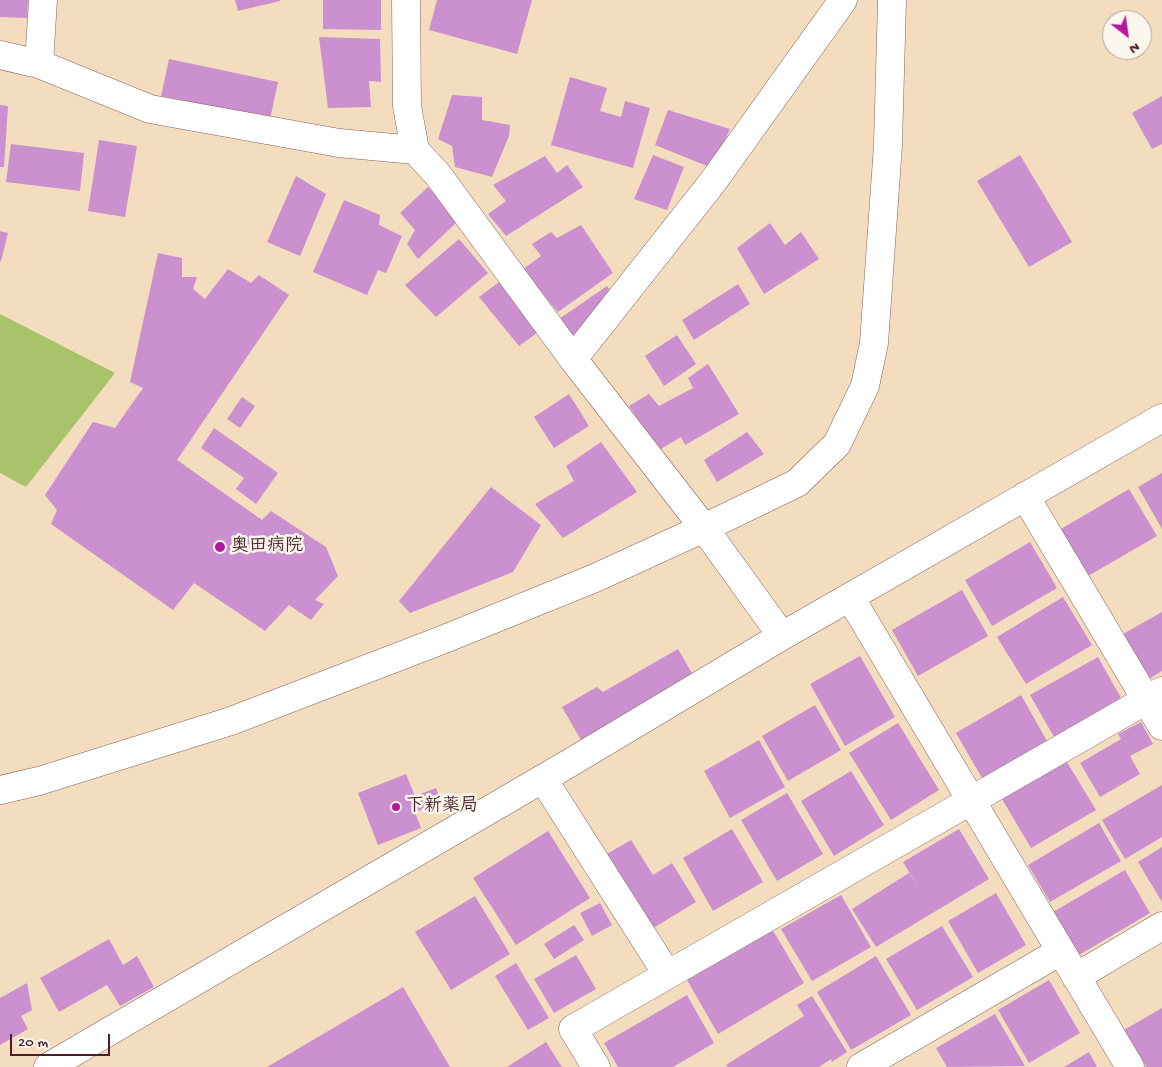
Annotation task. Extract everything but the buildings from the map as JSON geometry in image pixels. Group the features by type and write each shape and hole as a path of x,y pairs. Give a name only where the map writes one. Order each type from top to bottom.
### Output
{"street":[{"path":"39,64 43,0"},
{"path":"406,0 407,106 415,150 438,175 573,359 704,528 782,636"},
{"path":"573,359 712,182 843,0"},
{"path":"0,790 39,782 231,721 442,640 595,578 798,483 837,444 865,386 874,343 888,145 892,0"},
{"path":"0,55 39,64 150,109 340,143 415,150"},
{"path":"48,1067 542,779 782,636 1162,418"},
{"path":"1025,496 1154,695 1162,726"},
{"path":"850,597 1130,1067"},
{"path":"596,1067 573,1029 1154,695"},
{"path":"542,779 667,974"},
{"path":"1076,977 1162,926"},
{"path":"861,1067 1061,951"}],"green space":[{"path":"0,314 115,373 26,487 0,473"}],"place":[{"name":"奥田病院","path":"220,547"},
{"name":"下新薬局","path":"396,807"}]}
